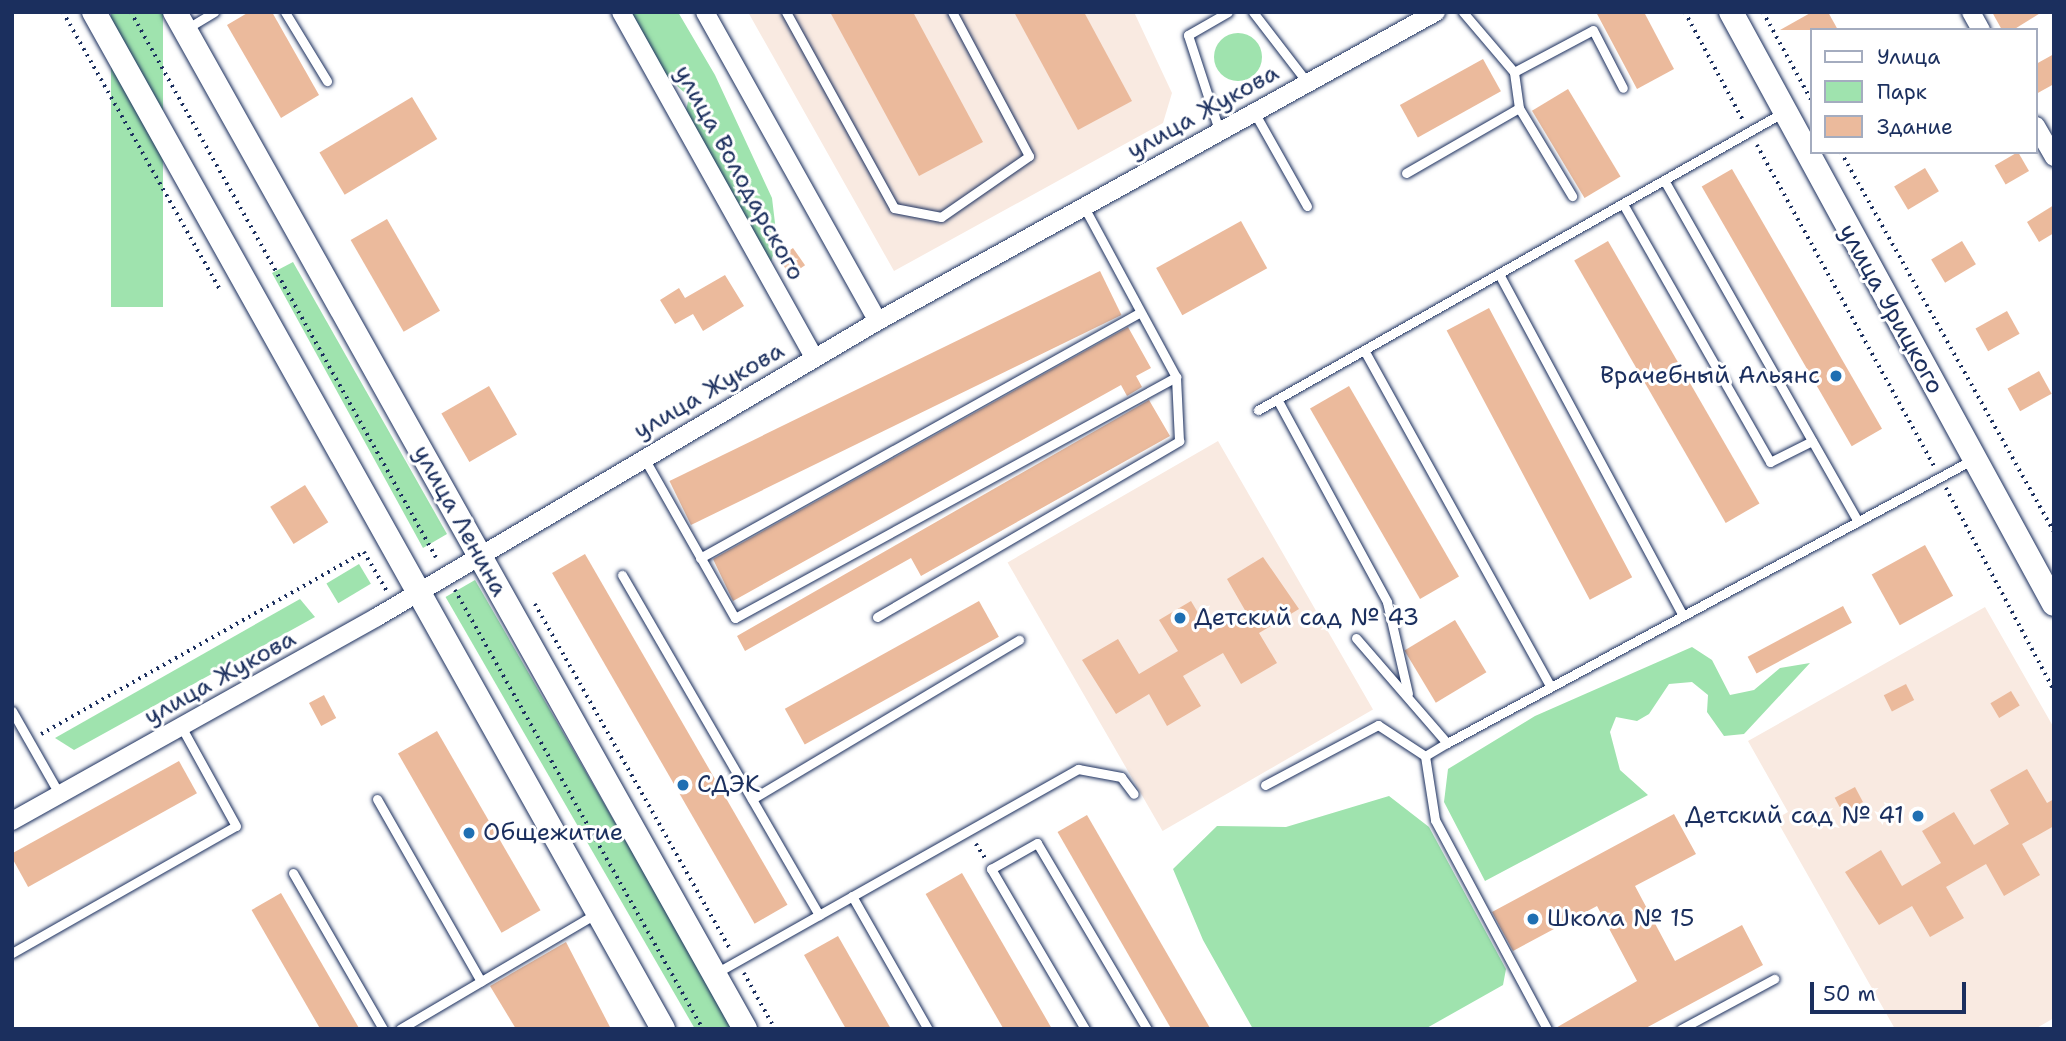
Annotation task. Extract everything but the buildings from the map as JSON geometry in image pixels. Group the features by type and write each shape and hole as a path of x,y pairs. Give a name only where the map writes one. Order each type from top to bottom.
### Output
{"street":[{"path":"94,12 663,1029"},
{"name":"улица Володарского","path":"621,12 814,358"},
{"name":"улица Володарского","path":"705,12 878,321"},
{"name":"улица Жукова","path":"12,821 182,728 420,592 643,457 878,321 1436,12"},
{"name":"улица Урицкого","path":"1731,12 2054,604"},
{"path":"1971,12 1980,28"},
{"name":"улица Ленина","path":"180,21 745,1029"},
{"path":"2038,129 2054,157"}],"lane":[{"path":"180,21 214,12"},
{"path":"285,12 327,81"},
{"path":"786,12 894,208 941,217 1029,156 952,12"},
{"path":"1219,131 1188,34 1228,12"},
{"path":"1253,12 1307,82"},
{"path":"1464,12 1514,72 1519,108 1572,196"},
{"path":"1514,72 1593,30 1623,88"},
{"path":"1406,173 1519,108"},
{"path":"1254,112 1307,206"},
{"path":"1258,410 1784,112"},
{"path":"1664,180 1858,522"},
{"path":"1623,204 1770,462 1812,441"},
{"path":"877,617 1179,442 1176,377 1084,207"},
{"path":"1499,274 1683,616"},
{"path":"700,558 1139,313"},
{"path":"1364,350 1551,687"},
{"path":"643,457 735,618 1176,377"},
{"path":"1277,399 1387,602 1409,699"},
{"path":"1425,756 1973,459"},
{"path":"622,575 819,915"},
{"path":"1356,638 1447,743"},
{"path":"752,799 1020,640"},
{"path":"12,711 60,795"},
{"path":"1265,785 1378,725 1425,756 1435,820 1547,1029"},
{"path":"12,953 236,826 182,728"},
{"path":"714,974 1078,769 1121,777 1134,794"},
{"path":"377,799 481,981"},
{"path":"1085,1029 991,869 1037,843 1147,1029"},
{"path":"293,873 383,1029"},
{"path":"852,896 928,1029"},
{"path":"400,1029 597,913"},
{"path":"1681,1029 1774,979"}],"path":[{"path":"63,12 220,290"},
{"path":"131,12 436,557"},
{"path":"1685,12 2054,690"},
{"path":"1763,12 1811,99"},
{"path":"1842,154 2054,532"},
{"path":"29,741 364,552"},
{"path":"454,588 703,1029"},
{"path":"528,592 775,1029"},
{"path":"968,829 991,869"}],"shaded area":[{"path":"748,12 1134,12 1172,93 1163,123 894,271"},
{"name":"Детский сад № 43","path":"1218,441 1373,709 1163,831 1008,562"},
{"name":"Детский сад № 41","path":"1985,607 2054,728 2054,1018 2035,1029 1895,1029 1776,819 1788,812 1748,741"}],"green space":[{"path":"111,12 163,12 163,307 111,307"},
{"path":"630,12 678,12 715,75 772,198 777,240 770,266 685,115 689,97 659,69"},
{"path":"1238,33 1255,40 1262,57 1255,74 1238,81 1221,74 1214,57 1221,40"},
{"path":"293,262 447,534 423,548 272,273"},
{"path":"359,564 371,584 338,603 326,584"},
{"path":"475,580 734,1028 695,1029 446,597"},
{"path":"300,599 315,617 74,750 55,738"},
{"path":"1692,647 1712,660 1730,695 1754,690 1780,668 1810,663 1744,734 1724,736 1707,712 1708,695 1692,682 1669,684 1649,714 1637,721 1616,717 1610,732 1620,770 1648,795 1485,881 1444,802 1448,769 1535,716"},
{"path":"1389,796 1429,827 1506,969 1503,985 1425,1029 1253,1029 1203,940 1173,869 1217,826 1286,827"}],"place":[{"name":"Врачебный Альянс","path":"1836,376"},
{"name":"Детский сад № 43","path":"1180,618"},
{"name":"СДЭК","path":"683,785"},
{"name":"Детский сад № 41","path":"1918,816"},
{"name":"Общежитие","path":"469,833"},
{"name":"Школа № 15","path":"1533,919"}]}
